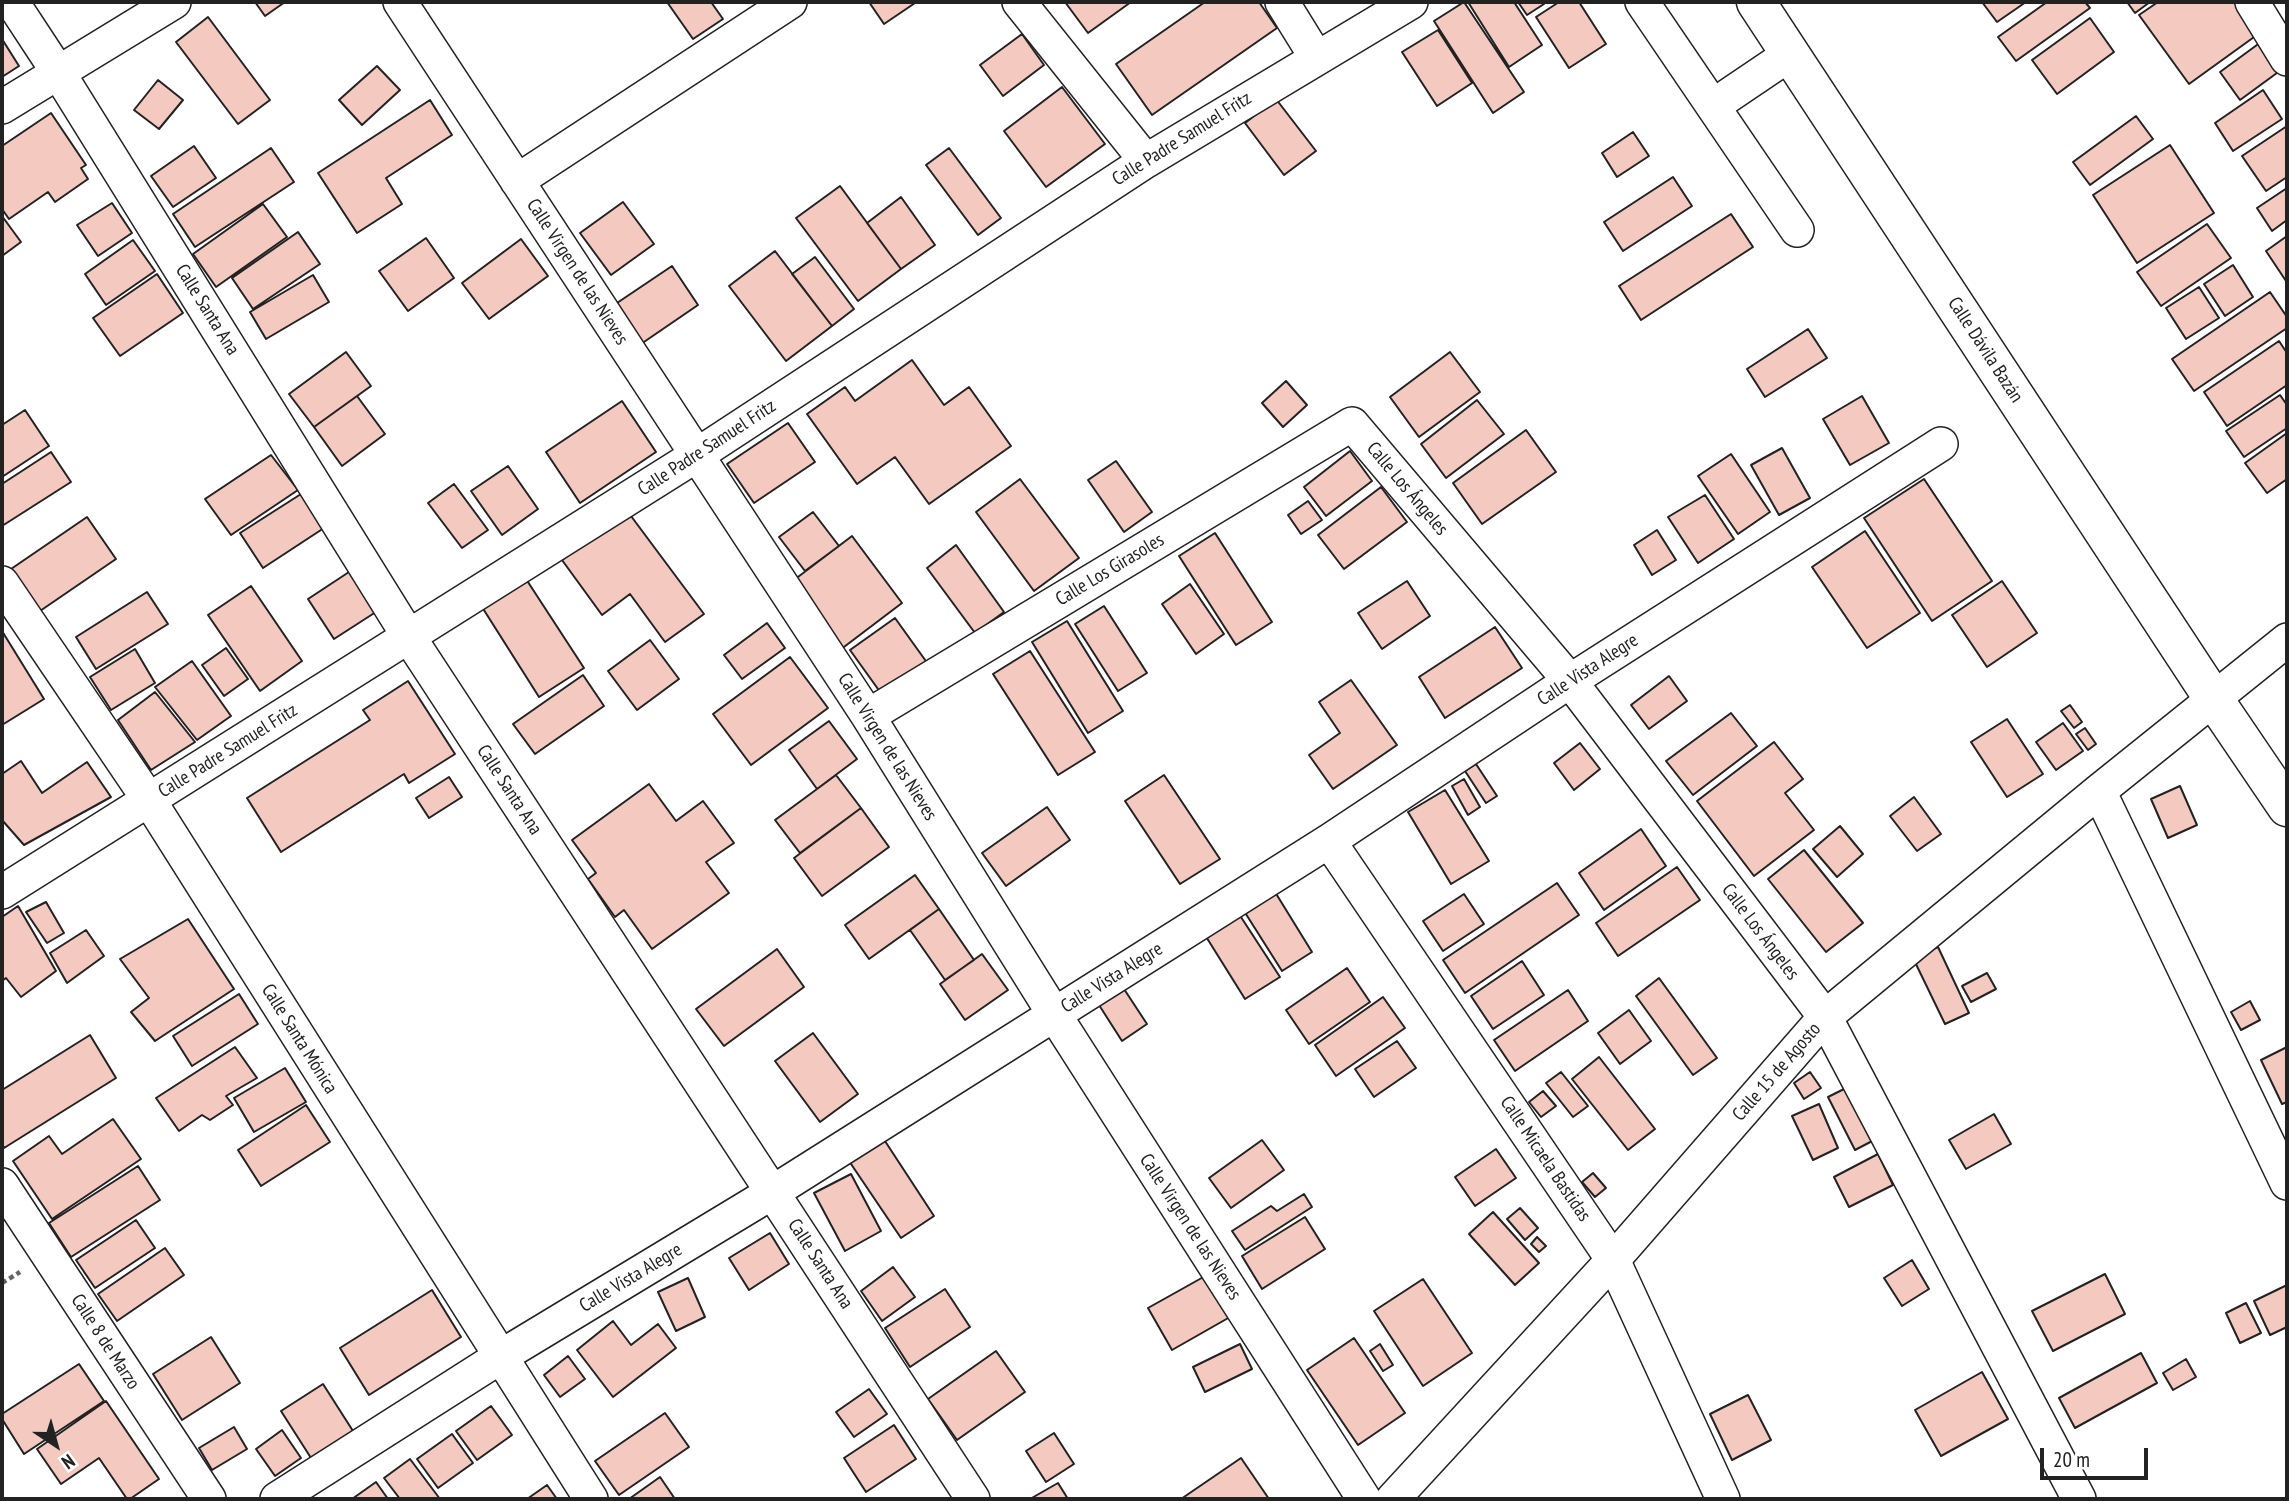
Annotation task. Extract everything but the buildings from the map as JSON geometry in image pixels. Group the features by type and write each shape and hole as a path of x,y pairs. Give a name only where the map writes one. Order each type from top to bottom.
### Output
{"main road":[{"name":"Calle Dávila Bazán","path":"1756,2 2287,807"}],"street":[{"name":"Calle Santa Ana","path":"12,2 409,637 973,1499"},
{"path":"2,107 174,2"},
{"name":"Calle Virgen de las Nieves","path":"400,2 868,716 1364,1499"},
{"path":"517,181 790,2"},
{"path":"1019,2 1146,160"},
{"path":"1282,2 1316,57"},
{"name":"Calle Padre Samuel Fritz","path":"2,892 696,455 1146,160 1411,2"},
{"path":"1642,2 1797,230"},
{"path":"2252,2 2287,59"},
{"path":"1713,106 1790,54"},
{"name":"Calle Los Ángeles","path":"1352,424 1570,681 1825,1017 2079,1499"},
{"name":"Calle Los Girasoles","path":"868,716 1352,424"},
{"name":"Calle Vista Alegre","path":"277,1499 500,1357 773,1192 1329,841 1570,681 1941,444"},
{"name":"Calle Santa Mónica","path":"2,583 149,800 591,1499"},
{"name":"Calle 15 de Agosto","path":"1392,1499 1613,1259 1825,1017 2287,640"},
{"path":"2099,791 2287,1183"},
{"name":"Calle Micaela Bastidas","path":"1329,841 1613,1259 1723,1499"},
{"name":"Calle 8 de Marzo","path":"2,1185 209,1499"}]}
